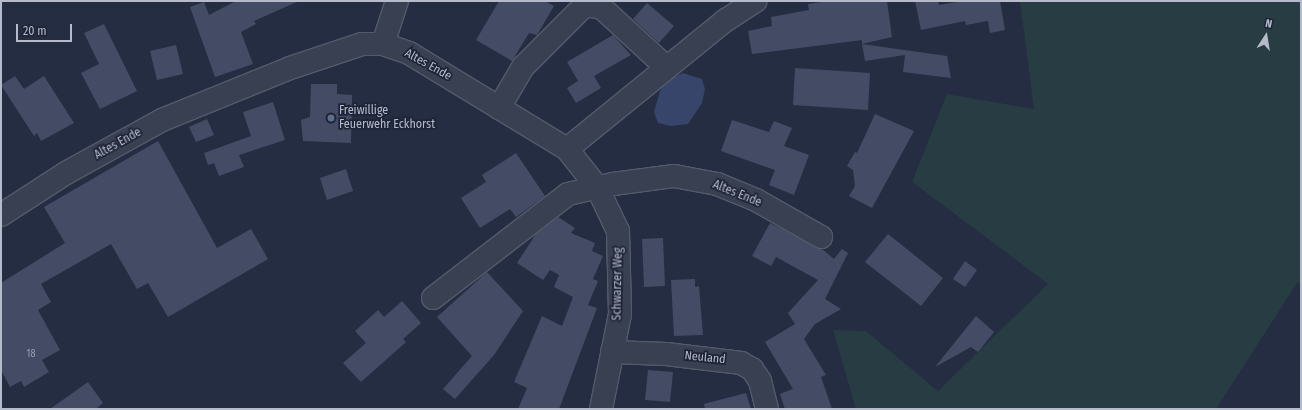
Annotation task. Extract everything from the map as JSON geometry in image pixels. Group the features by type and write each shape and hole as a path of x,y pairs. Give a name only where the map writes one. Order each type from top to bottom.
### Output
{"street":[{"path":"383,44 397,1"},
{"path":"567,148 755,1"},
{"path":"499,108 523,67 585,5 602,8 668,68"},
{"name":"Altes Ende","path":"1,215 66,173 162,120 344,48 383,44 415,56 567,148"},
{"name":"Schwarzer Weg","path":"567,148 597,187 618,231 621,262 620,314 601,409"},
{"name":"Altes Ende","path":"432,298 568,194 597,187 674,176 717,184 756,200 821,237"},
{"name":"Neuland","path":"612,352 666,354 741,363 752,370 760,381 767,409"}],"shaded area":[{"path":"1020,1 1301,1 1301,282 1297,283 1216,409 856,409 833,330 866,331 938,391 1048,284 912,182 947,94 1034,109"}],"water":[{"path":"683,73 702,79 705,89 702,103 688,124 671,126 658,123 654,112 660,91 665,82"}],"building":[{"path":"236,1 299,1 254,21 256,24 241,32 253,64 215,77 190,7 204,2 209,15"},
{"path":"499,1 545,1 554,6 537,35 529,33 512,61 476,40"},
{"path":"828,1 887,1 892,37 862,44 862,40 752,54 748,31 772,26 771,17 809,10 808,4"},
{"path":"915,1 938,1 939,5 963,1 1000,1 1005,30 990,33 988,21 966,25 965,21 921,30"},
{"path":"647,3 674,26 659,43 633,19"},
{"path":"104,24 137,91 100,109 81,73 99,64 84,33"},
{"path":"613,35 631,55 594,76 601,88 576,103 567,88 578,81 567,62"},
{"path":"862,44 947,56 951,78 903,72 905,55 865,61"},
{"path":"176,45 183,74 157,80 150,51"},
{"path":"795,68 870,73 868,110 793,105"},
{"path":"15,76 24,89 44,76 74,123 41,141 37,133 34,136 1,85"},
{"name":"Freiwillige Feuerwehr Eckhorst","path":"311,84 337,84 337,94 352,95 351,143 303,141 301,120 310,117"},
{"path":"273,102 285,140 239,155 244,167 219,176 214,163 208,165 204,153 251,136 243,112"},
{"path":"875,114 914,131 872,208 849,196 855,186 853,170 847,166 855,152 857,153"},
{"path":"207,119 214,135 196,142 189,127"},
{"path":"732,120 769,132 774,121 792,128 784,146 809,155 794,195 769,185 775,170 721,151"},
{"path":"158,141 217,248 251,229 268,259 168,317 148,283 137,289 111,244 41,284 51,302 38,310 60,350 42,360 49,372 24,387 21,381 10,387 1,370 1,283 65,243 44,207"},
{"path":"516,153 545,196 516,217 510,209 480,228 461,198 486,182 482,175"},
{"path":"346,169 353,191 327,200 320,178"},
{"path":"558,217 575,228 571,233 595,243 592,251 603,256 593,279 598,281 588,305 597,308 559,409 518,409 527,388 514,382 542,316 562,326 573,297 554,287 559,275 550,270 543,280 517,263 536,234"},
{"path":"770,223 822,249 834,259 842,249 848,253 825,299 841,309 815,324 804,339 826,375 821,377 832,409 785,409 780,394 793,389 765,342 795,324 788,313 818,280 776,257 771,266 752,256"},
{"path":"888,234 943,278 921,306 865,262"},
{"path":"663,238 665,286 644,287 642,239"},
{"path":"965,261 977,270 965,287 953,279"},
{"path":"487,272 523,311 494,355 455,399 443,389 472,356 437,317"},
{"path":"695,279 695,287 699,286 703,335 674,336 671,280"},
{"path":"402,301 421,323 403,339 406,342 361,382 343,363 366,343 355,331 378,310 384,317"},
{"path":"976,316 994,332 978,352 971,347 935,367"},
{"path":"648,370 673,372 670,402 645,400"},
{"path":"88,382 103,403 96,409 50,409"},
{"path":"746,393 751,409 705,409 704,404"}],"place":[{"name":"Freiwillige Feuerwehr Eckhorst","path":"331,118"}]}
